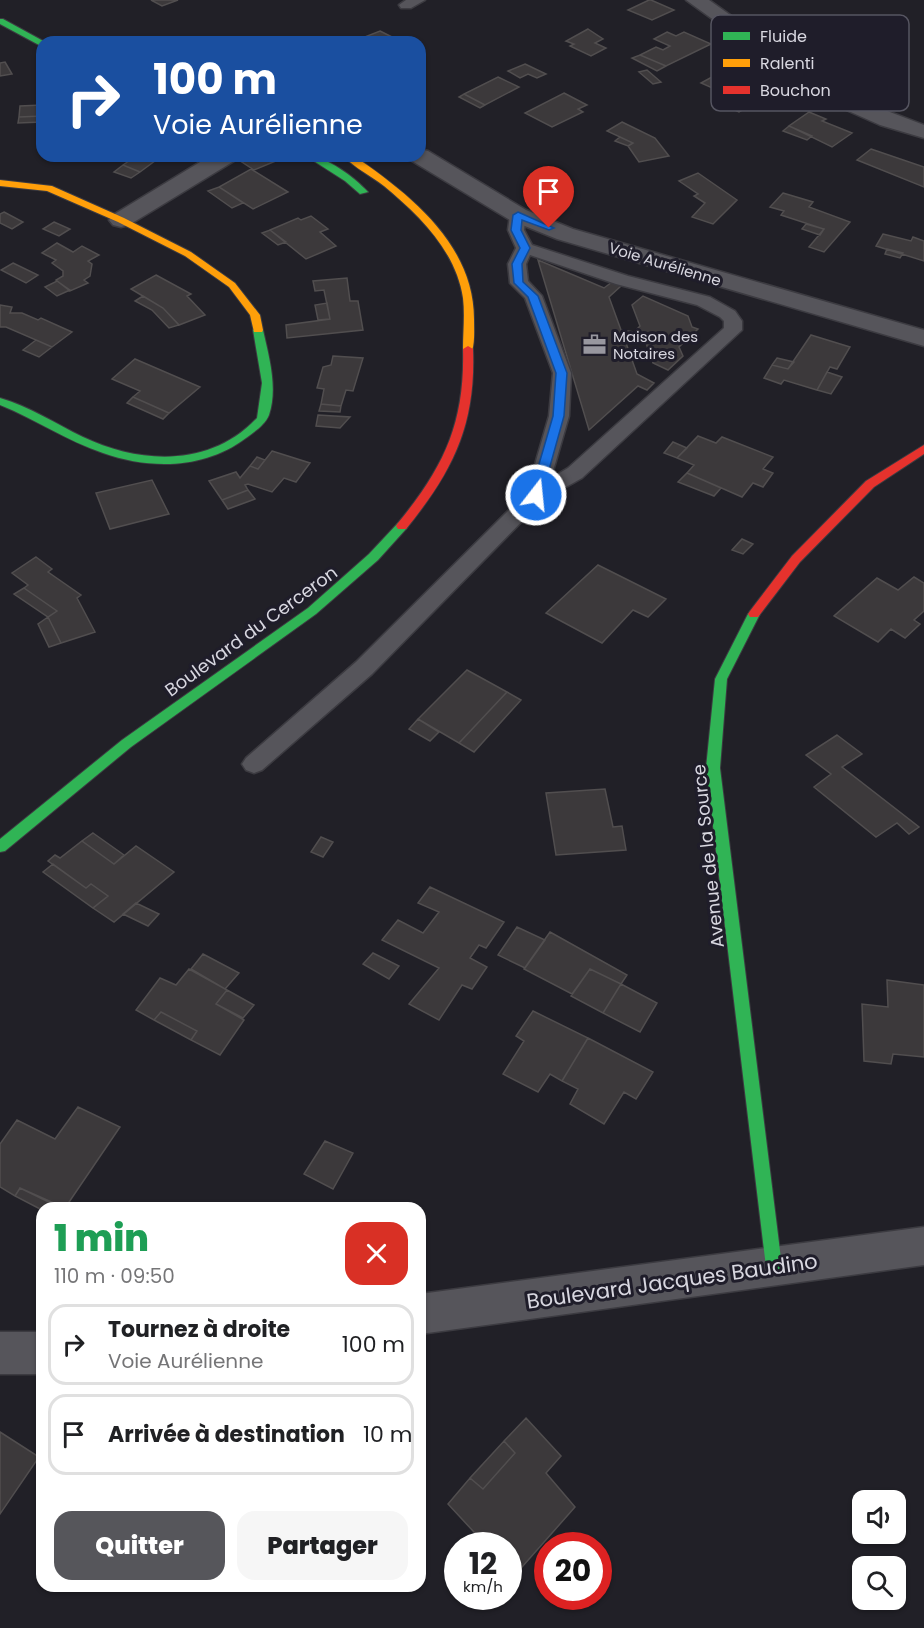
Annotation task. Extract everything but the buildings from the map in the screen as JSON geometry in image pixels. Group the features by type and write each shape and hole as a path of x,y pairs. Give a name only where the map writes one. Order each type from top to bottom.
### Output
{"street":[{"path":"696,0 717,15"},
{"path":"0,21 36,40"},
{"path":"866,111 924,132"},
{"name":"Voie Aurélienne","path":"426,160 518,215 565,234 924,338"},
{"path":"121,220 216,162"},
{"path":"321,162 348,179 370,198"},
{"name":"Boulevard du Cerceron","path":"0,847 91,769 310,615 374,561 426,494 462,426 470,362 466,291 457,267 431,227 393,188 356,162"},
{"path":"0,183 49,188 121,220 188,254 232,285 255,315 269,382 262,419 226,448 184,461 131,458 96,447 27,409 0,401"},
{"name":"Boulevard du Cerceron","path":"452,300 468,327"},
{"name":"Avenue de la Source","path":"774,1267 713,768 721,679 753,616 796,559 870,484 924,449"},
{"name":"Boulevard Jacques Baudino","path":"426,1313 924,1246"},
{"path":"0,1353 36,1353"}],"lane":[{"path":"254,764 364,668 536,495 575,473 733,330 734,324 730,316 722,309 678,292 636,284 525,248 516,230 518,215"},
{"path":"525,248 517,264 519,283 533,296 562,373 559,416 536,495"}],"traffic: fast":[{"path":"0,21 36,40"},
{"path":"321,162 348,179 363,192"},
{"path":"0,401 108,451 162,461 199,457 232,443 256,425 263,416 267,383 258,330"},
{"path":"0,847 126,744 247,660 312,611 373,557 402,526"},
{"path":"754,614 721,679 713,768 774,1267"}],"traffic: slow":[{"path":"357,162 385,182 419,212 448,248 459,268 468,296 468,349"},
{"path":"0,183 49,188 121,220 188,254 232,285 255,315 258,330"}],"traffic: jam":[{"path":"402,526 438,475 459,432 467,393 468,349"},
{"path":"754,614 796,559 870,484 924,449"}],"place":[{"name":"Maison des Notaires","path":"595,345"}],"route":[{"path":"536,495 559,416 562,373 533,296 519,283 517,264 525,248 516,230 518,215 549,228"}]}
